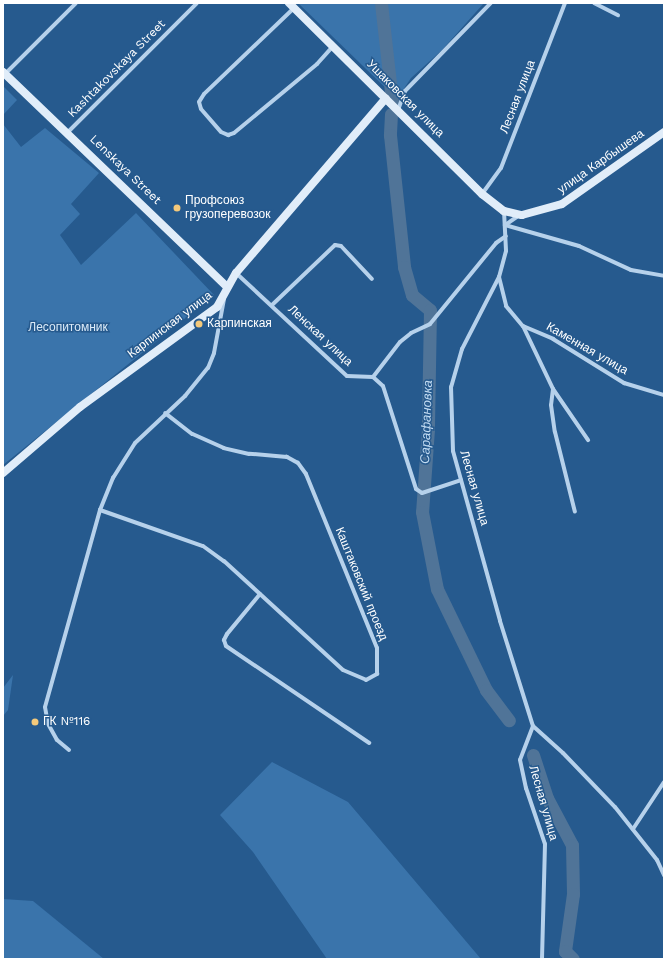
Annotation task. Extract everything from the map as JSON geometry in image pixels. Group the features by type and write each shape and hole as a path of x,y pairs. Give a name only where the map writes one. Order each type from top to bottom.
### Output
{"street":[{"path":"4,73 76,3"},
{"name":"Kashtakovskaya Street","path":"68,132 197,3"},
{"path":"398,110 405,91 490,3"},
{"name":"Лесная улица","path":"482,194 501,168 565,3"},
{"path":"594,3 618,15"},
{"path":"292,6 204,94 199,102 201,110 221,132 228,135 234,133 317,64 333,46"},
{"name":"Ушаковская улица","path":"292,6 482,194 504,211"},
{"name":"Lenskaya Street","path":"4,73 68,132 228,287"},
{"name":"Карпинская улица","path":"3,473 80,407 206,316 224,299 228,287 236,273 386,98"},
{"name":"улица Карбышева","path":"504,211 522,215 562,204 664,132"},
{"name":"Лесная улица","path":"504,211 506,251 499,277 462,349 451,388 452,451 500,621 533,726 520,760 526,788 545,844 542,959"},
{"path":"522,215 511,218 505,226 579,246 631,270 664,276"},
{"path":"461,480 424,492 412,484 383,386 373,377 400,342 410,332 430,324 496,243 506,236"},
{"path":"272,305 334,245 341,246 372,279"},
{"name":"Ленская улица","path":"236,273 347,376 373,377"},
{"path":"499,277 506,306 523,326 553,389 588,440"},
{"path":"69,750 57,740 48,724 45,707 100,510 122,461 147,428 185,396 208,368 214,353 224,299"},
{"name":"Каменная улица","path":"523,326 553,339 624,383 664,395"},
{"path":"553,389 551,405 555,432 575,512"},
{"name":"Каштаковский проезд","path":"100,510 203,546 260,594 343,670 366,680 377,674 377,648 306,474 298,463 287,457 249,454 224,448 192,434 165,413"},
{"path":"260,594 227,634 224,640 226,646 369,743"},
{"path":"533,726 563,753 633,829 657,860 664,875"},
{"path":"633,829 664,782"}],"green space":[{"path":"298,3 484,3 442,50 411,78 397,99"},
{"path":"3,86 17,100 3,115"},
{"name":"Лесопитомник","path":"3,124 21,147 45,128 99,173 71,204 80,214 60,235 81,265 136,213 214,295 3,465"},
{"path":"13,675 8,710 3,716 3,688"},
{"path":"272,762 348,802 481,959 327,959 253,852 220,815"},
{"path":"3,899 33,901 104,959 3,959"}],"waterway":[{"name":"Сарафановка","path":"381,3 392,101"},
{"name":"Сарафановка","path":"391,114 390,135 404,267 412,295 430,310 428,429 422,512 437,589 486,690 509,720"},
{"name":"Сарафановка","path":"533,755 547,798 572,845 573,894 565,951 573,959"}],"place":[{"name":"Профсоюз грузоперевозок","path":"177,208"},
{"name":"Карпинская","path":"199,324"},
{"name":"ГК №116","path":"35,722"}]}
